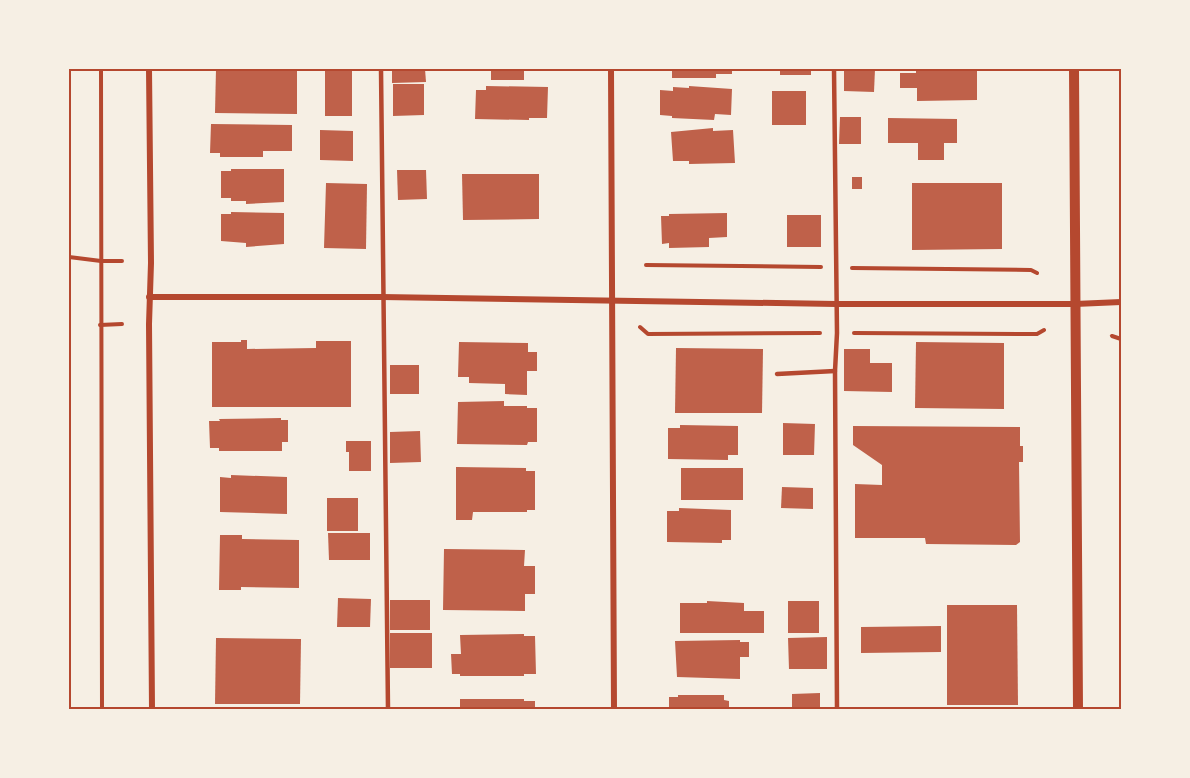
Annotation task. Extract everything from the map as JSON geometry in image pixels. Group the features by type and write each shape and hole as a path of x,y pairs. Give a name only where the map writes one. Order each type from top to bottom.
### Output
{"street":[{"path":"149,69 152,709"},
{"path":"611,69 614,709"},
{"path":"1074,69 1078,709"},
{"path":"149,297 382,297 836,304 1121,302"}],"lane":[{"path":"381,69 388,709"},
{"path":"834,69 837,709"},
{"path":"777,374 835,372"}],"path":[{"path":"101,69 102,709"},
{"path":"69,257 122,261"},
{"path":"100,325 122,324"},
{"path":"1112,336 1121,339"}],"building":[{"path":"216,69 297,69 297,114 215,113"},
{"path":"325,69 352,69 352,116 325,116"},
{"path":"392,69 425,69 426,82 392,83"},
{"path":"491,69 549,69 549,71 524,71 524,80 491,80"},
{"path":"672,69 732,69 732,74 716,74 716,78 672,78"},
{"path":"780,69 811,69 811,75 780,75"},
{"path":"844,69 875,69 874,92 844,91"},
{"path":"916,69 977,69 977,100 917,101 917,88 900,88 900,73 916,73"},
{"path":"393,84 424,84 424,115 393,116"},
{"path":"486,86 548,87 547,118 475,119 476,90 486,90"},
{"path":"689,86 732,89 731,115 715,114 714,120 672,118 672,116 660,115 660,90 673,91 673,87 689,88"},
{"path":"772,91 806,91 806,125 772,125"},
{"path":"840,117 861,117 861,144 839,144"},
{"path":"888,118 957,119 957,143 944,143 944,160 918,160 918,143 888,143"},
{"path":"211,124 292,125 292,151 263,151 263,157 220,157 220,153 210,153"},
{"path":"713,128 713,131 733,130 735,163 689,164 689,161 673,161 671,132"},
{"path":"320,130 353,131 353,161 320,160"},
{"path":"231,169 284,169 284,202 246,204 246,201 221,198 221,171 231,171"},
{"path":"397,170 426,170 427,199 398,200"},
{"path":"462,174 539,174 539,219 463,220"},
{"path":"852,177 862,177 862,189 852,189"},
{"path":"326,183 367,184 366,249 324,248"},
{"path":"912,183 1002,183 1002,249 912,250"},
{"path":"231,212 284,213 284,244 246,247 246,243 221,241 221,214 231,214"},
{"path":"727,213 727,237 709,238 709,247 669,248 669,243 662,244 661,216"},
{"path":"787,215 821,215 821,247 787,247"},
{"path":"241,340 247,340 247,349 316,348 316,341 351,341 351,407 212,407 212,342 241,342"},
{"path":"459,342 528,343 528,352 537,352 537,371 527,371 527,395 505,394 505,384 469,383 469,377 458,377"},
{"path":"916,342 1004,343 1004,409 915,408"},
{"path":"676,348 763,349 762,413 675,413"},
{"path":"844,349 870,349 870,363 892,363 892,392 844,391"},
{"path":"390,365 419,365 419,394 390,394"},
{"path":"504,401 504,406 537,408 537,442 528,442 527,445 457,444 458,402"},
{"path":"281,418 281,420 288,420 288,442 282,442 282,451 219,451 219,448 210,448 209,421"},
{"path":"783,423 815,424 814,455 783,455"},
{"path":"680,425 738,426 738,455 728,455 728,460 668,459 668,428 680,428"},
{"path":"853,426 1020,427 1023,462 1019,462 1020,542 1016,545 926,544 925,538 855,538 855,484 882,485 882,465 853,445"},
{"path":"420,431 421,462 390,463 390,432"},
{"path":"346,441 371,441 371,471 349,471 349,452 346,452"},
{"path":"456,467 526,468 526,471 535,471 535,510 473,512 472,520 456,520"},
{"path":"681,468 743,468 743,500 681,500"},
{"path":"231,475 287,477 287,514 220,512 220,477 231,478"},
{"path":"782,487 813,488 813,509 781,508"},
{"path":"327,498 358,498 358,531 327,531"},
{"path":"679,508 731,510 731,540 722,540 722,543 667,542 667,511 679,511"},
{"path":"328,533 370,533 370,560 329,560"},
{"path":"220,535 242,535 242,539 299,540 299,588 241,587 241,590 219,590"},
{"path":"444,549 525,550 524,566 535,566 535,594 525,594 525,611 443,610"},
{"path":"338,598 371,599 370,627 337,627"},
{"path":"390,600 430,600 430,630 390,630"},
{"path":"707,601 744,603 744,611 764,611 764,633 680,633 680,603 707,603"},
{"path":"788,601 819,601 819,633 788,633"},
{"path":"947,605 1017,605 1018,705 947,705"},
{"path":"941,626 941,652 861,653 861,627"},
{"path":"390,633 432,633 432,668 390,668"},
{"path":"524,634 524,636 535,636 536,674 460,676 460,674 452,674 451,654 461,654 460,635"},
{"path":"827,637 827,669 789,669 788,638"},
{"path":"216,638 301,639 300,704 215,704"},
{"path":"740,640 740,642 749,642 749,657 740,657 740,679 677,677 675,641"},
{"path":"820,693 820,709 792,709 792,694"},
{"path":"678,695 724,695 724,700 729,701 729,709 669,709 669,697 678,697"},
{"path":"460,699 524,699 524,701 535,701 535,709 460,709"}]}
